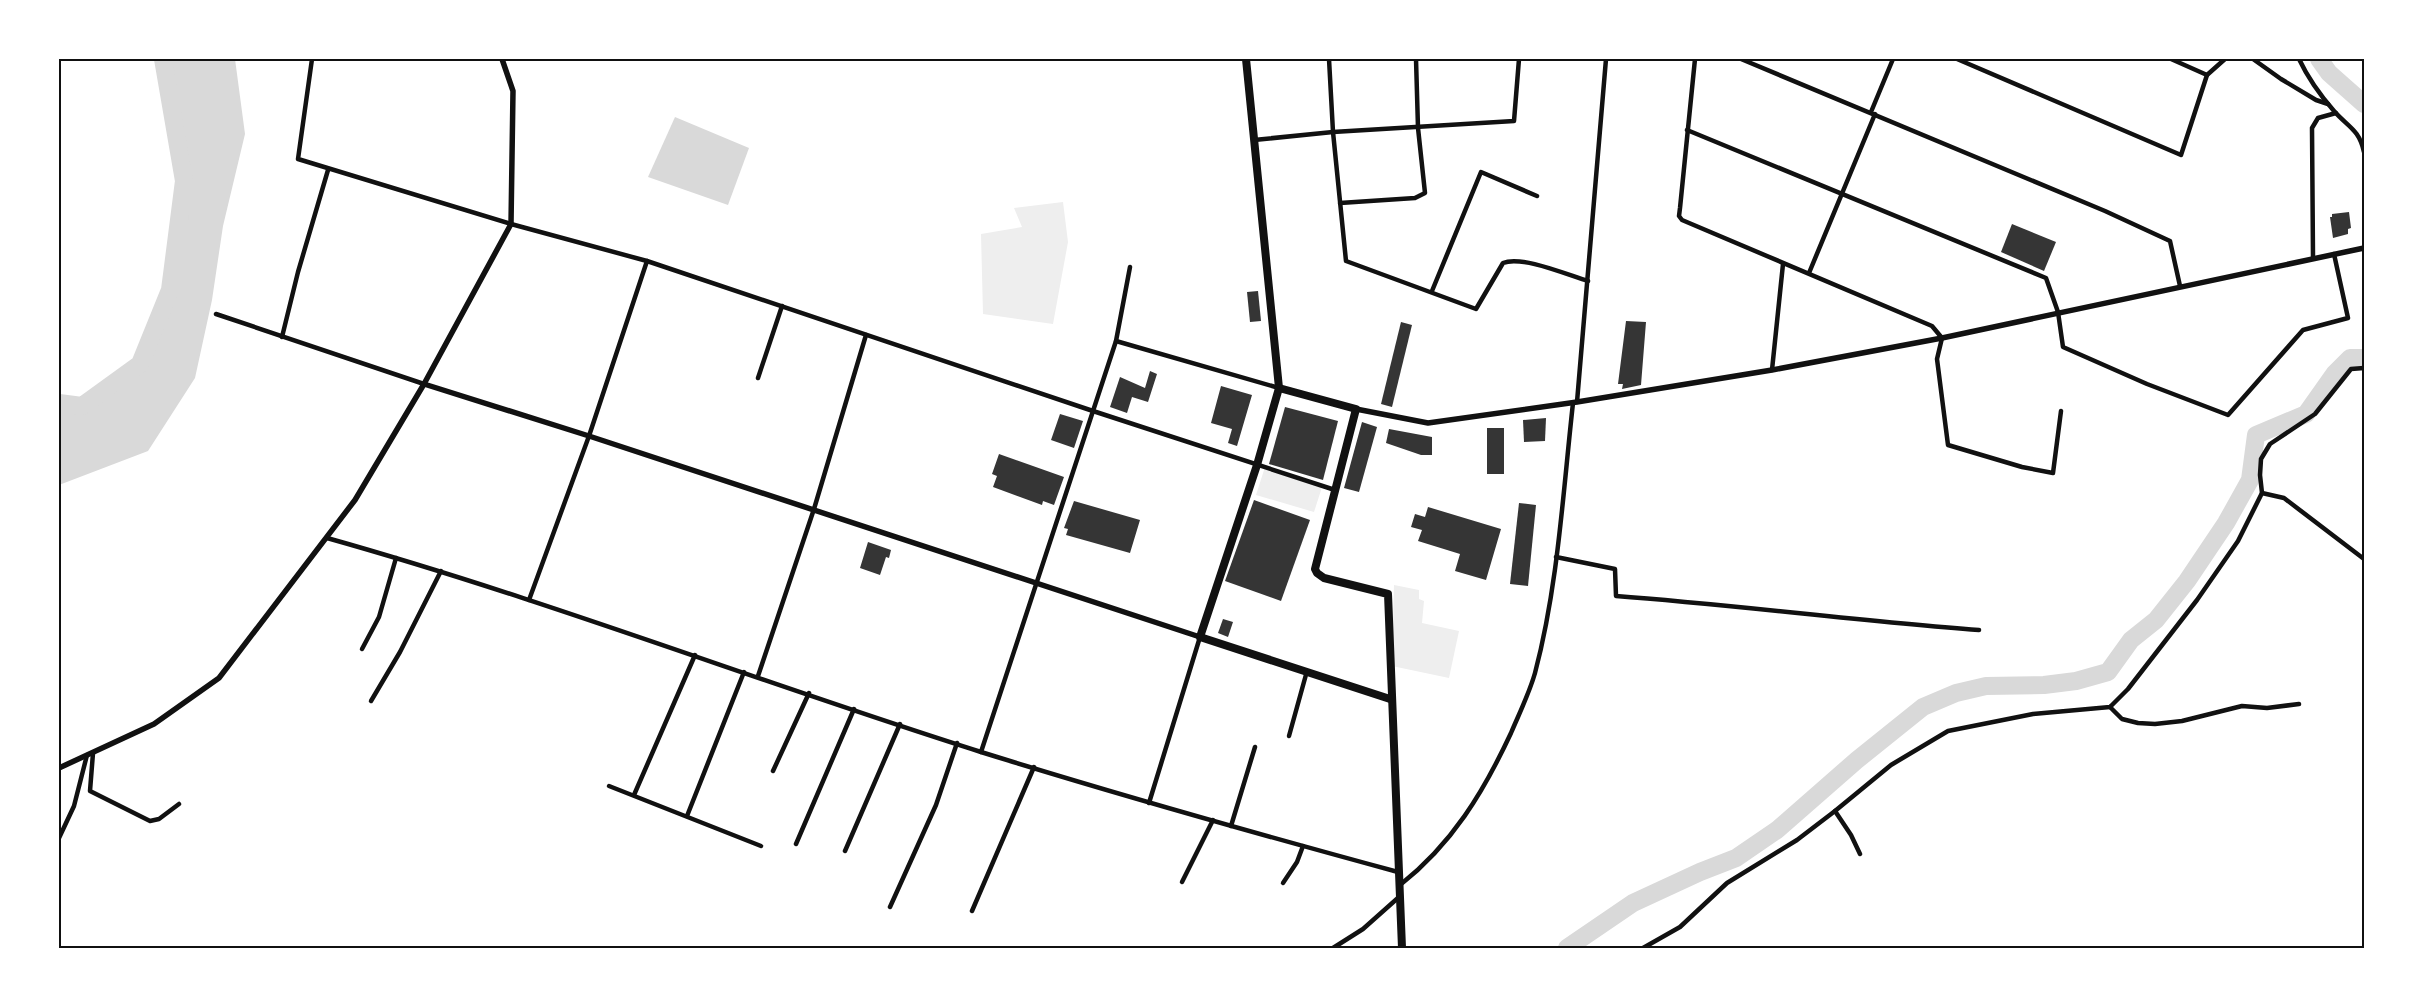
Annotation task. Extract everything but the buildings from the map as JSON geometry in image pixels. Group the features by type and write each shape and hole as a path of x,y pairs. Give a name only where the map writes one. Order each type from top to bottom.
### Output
{"main road":[{"path":"1246,59 1279,388 1257,465 1200,637 1390,699"},
{"path":"1279,388 1356,410 1315,564 1317,573 1324,578 1388,594 1390,699 1402,948"}],"street":[{"path":"312,59 298,159 328,170 511,224 647,261 1335,490"},
{"path":"59,768 154,724 219,678 355,500 424,384 511,224 513,91 502,59"},
{"path":"1329,59 1333,132 1346,261 1432,291 1476,309 1503,263 1509,261 1528,263 1588,281"},
{"path":"1340,203 1415,198 1425,193 1418,128 1416,59"},
{"path":"1253,140 1333,132 1514,121 1519,59"},
{"path":"1399,886 1430,861 1469,812 1492,773 1525,701 1534,674 1556,558 1575,402 1588,281 1606,59"},
{"path":"1695,59 1679,216 1682,220 1932,326 1942,338"},
{"path":"1741,59 2105,211 2170,241 2180,286"},
{"path":"1809,273 1893,59"},
{"path":"1957,59 2181,155 2207,75 2225,59"},
{"path":"2171,59 2207,75"},
{"path":"2254,59 2281,79 2316,100 2328,104"},
{"path":"2299,59 2307,76 2328,104 2336,114 2357,132 2364,152"},
{"path":"2313,258 2312,128 2318,118 2336,114"},
{"path":"1687,130 2046,278 2058,312 2063,347 2147,384 2228,415 2303,330 2348,318 2334,254"},
{"path":"282,337 298,272 328,170"},
{"path":"1432,291 1481,172 1537,196"},
{"path":"1356,410 1428,423 1575,402 1772,370 1942,338 2364,248"},
{"path":"529,600 589,436 647,261"},
{"path":"1772,370 1783,264"},
{"path":"981,752 1116,341 1130,267"},
{"path":"758,378 782,306"},
{"path":"216,314 424,384 814,509 1200,637 1149,803"},
{"path":"758,676 814,509 866,335"},
{"path":"1942,338 1937,359 1948,445 2022,467 2053,473 2061,412"},
{"path":"1116,341 1279,388"},
{"path":"1643,948 1680,927 1727,883 1797,840 1891,765 1948,730 2033,714 2110,707 2128,688 2197,600 2238,541 2262,493 2260,475 2262,459 2270,444 2315,414 2351,368 2364,368"},
{"path":"2262,493 2284,498 2364,559"},
{"path":"327,538 529,600 981,752 1149,803 1398,872"},
{"path":"362,649 379,617 396,558"},
{"path":"1556,558 1615,569 1616,596 1703,602 1884,622 1979,630"},
{"path":"371,701 400,652 441,572"},
{"path":"634,795 695,655"},
{"path":"1289,736 1307,671"},
{"path":"687,816 744,672"},
{"path":"773,771 809,693"},
{"path":"2110,707 2122,718 2138,723 2155,724 2182,721 2242,706 2267,708 2299,704"},
{"path":"796,844 854,708"},
{"path":"845,851 900,724"},
{"path":"890,907 936,805 957,743"},
{"path":"1231,826 1255,747"},
{"path":"90,754 90,791 150,821 159,819 179,804"},
{"path":"59,838 74,806 90,754"},
{"path":"972,911 1034,767"},
{"path":"609,786 761,846"},
{"path":"1835,811 1854,840 1860,854"},
{"path":"1182,882 1213,820"},
{"path":"1284,883 1297,862 1303,846"},
{"path":"1333,948 1363,929 1400,900"}],"shaded area":[{"path":"162,59 235,59 245,134 223,226 212,300 195,378 148,451 59,485 59,407 82,406 124,383 157,344 181,244 185,157 167,89"},
{"path":"675,117 749,148 728,205 648,177"},
{"path":"1063,202 1068,242 1053,324 983,314 981,234 1022,227 1014,208"},
{"path":"1265,467 1323,484 1314,512 1256,495"},
{"path":"1394,585 1419,590 1419,599 1424,601 1422,623 1459,631 1449,678 1392,666"}],"waterway":[{"path":"59,403 82,406 140,364 170,290 184,181 163,59"},
{"path":"2319,59 2329,73 2364,104"},
{"path":"1567,948 1633,903 1700,872 1736,858 1777,830 1857,760 1923,707 1956,693 1986,686 2044,685 2076,681 2108,672 2131,640 2156,620 2187,581 2226,523 2250,480 2256,435 2306,414 2335,373 2350,358 2364,358"}]}
